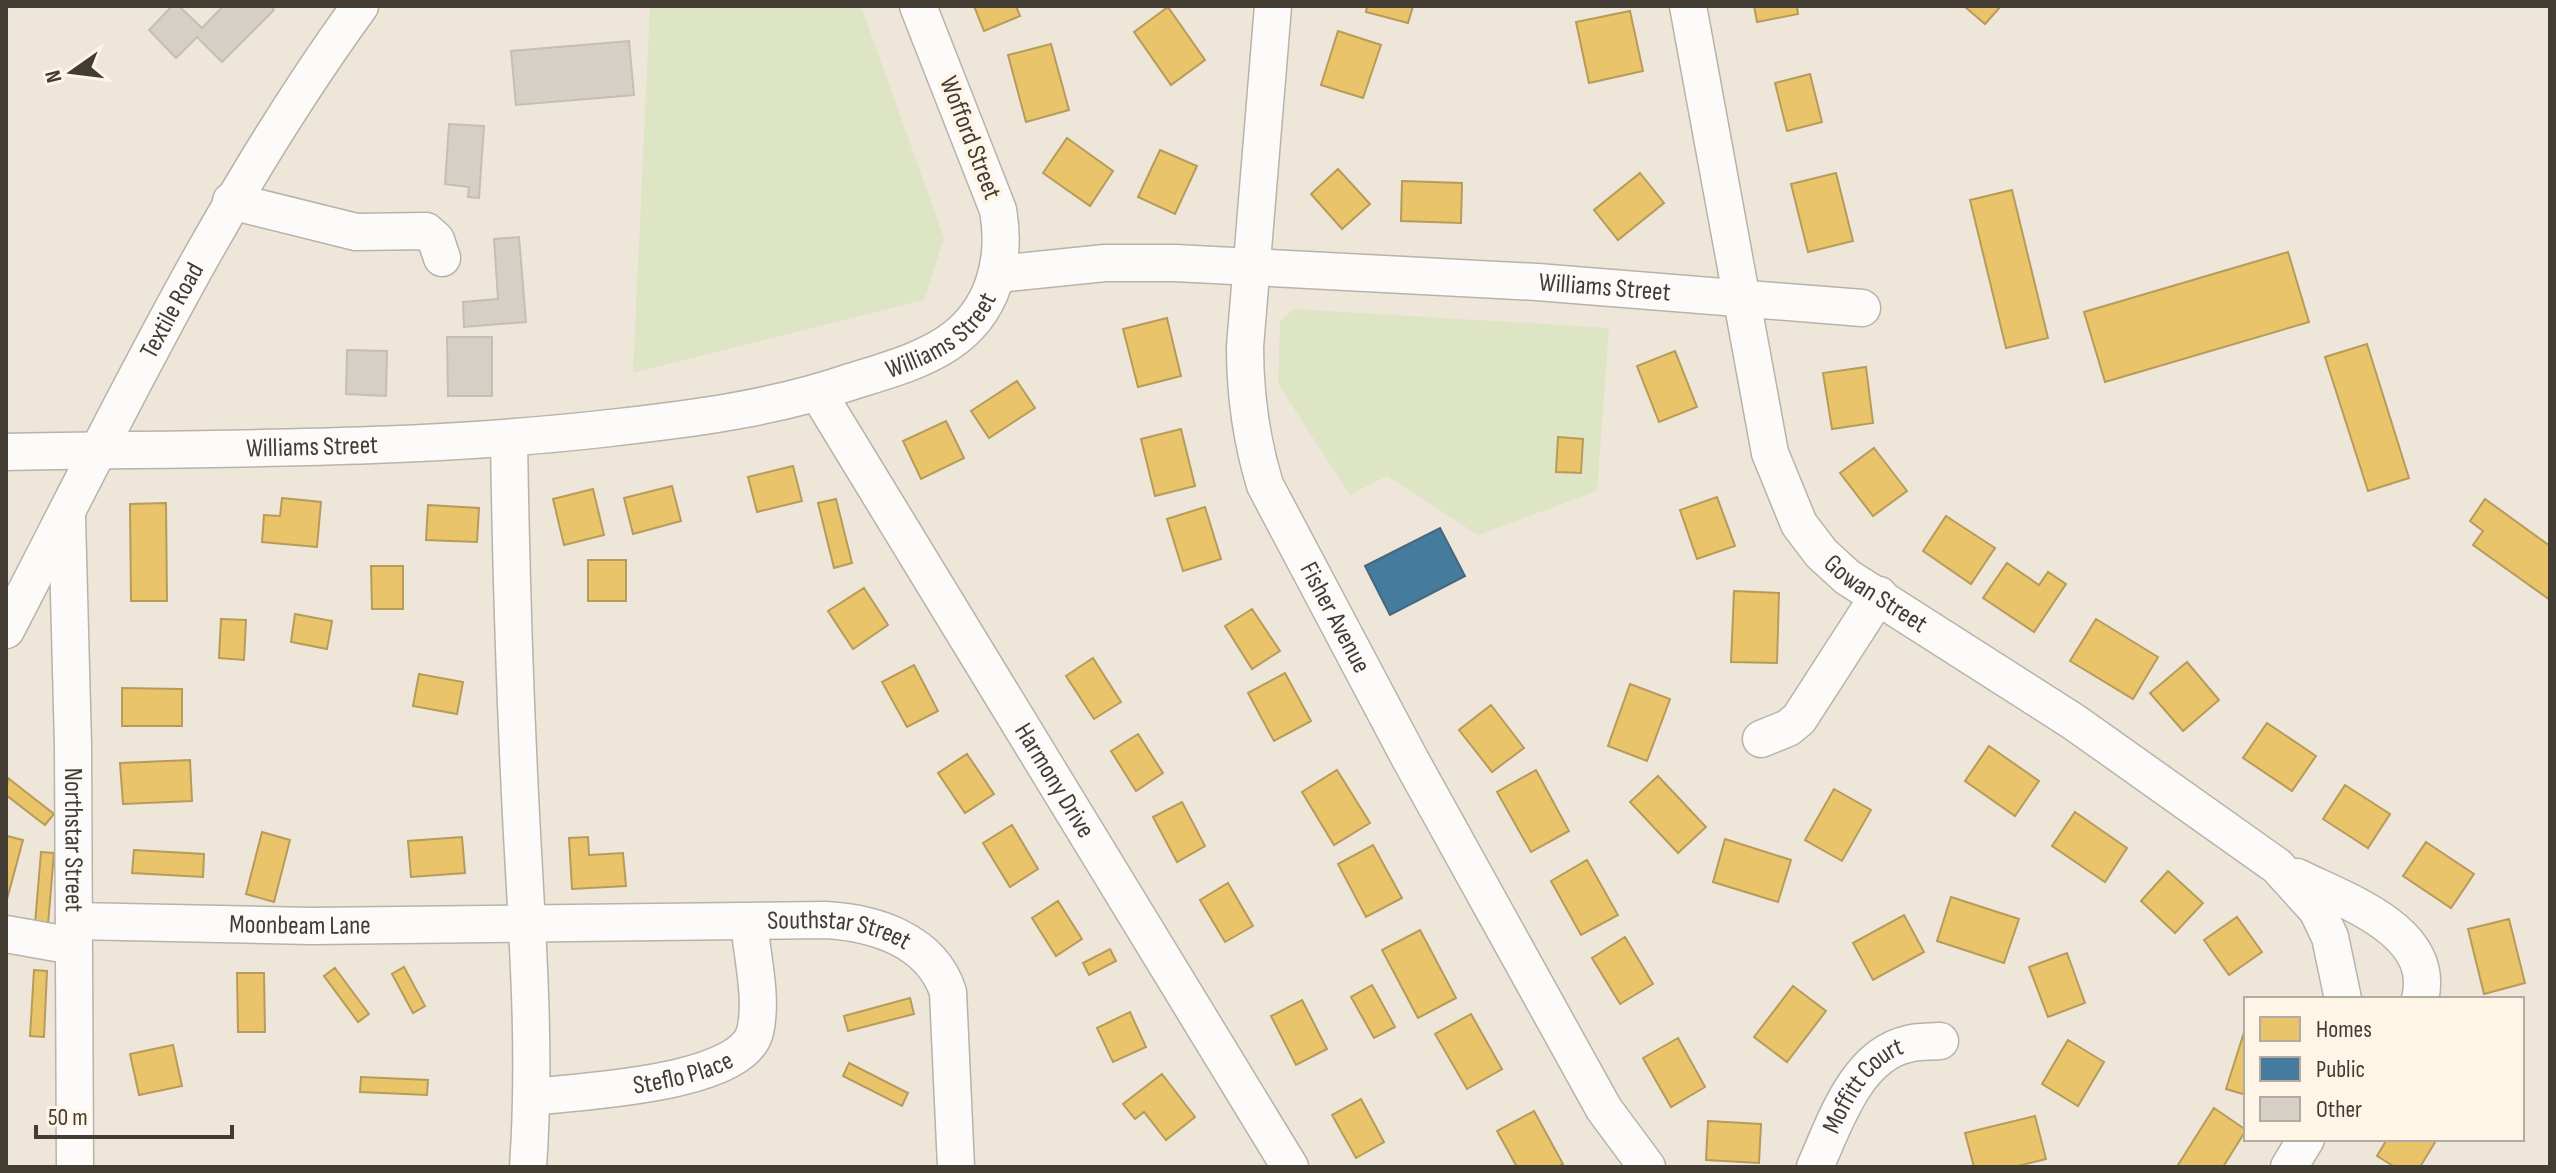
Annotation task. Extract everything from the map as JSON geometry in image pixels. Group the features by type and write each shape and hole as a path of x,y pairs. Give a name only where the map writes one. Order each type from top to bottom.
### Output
{"street":[{"name":"Textile Road","path":"6,630 231,201 306,80 360,6"},
{"name":"Wofford Street","path":"918,6 998,210 1002,247 998,274"},
{"name":"Fisher Avenue","path":"1273,6 1245,394 1251,440 1265,485 1394,730 1604,1109 1647,1167"},
{"name":"Gowan Street","path":"1688,6 1770,453 1783,492 1799,524 1821,553 1847,577 2074,722 2277,866 2299,886 2330,937 2343,997"},
{"path":"231,201 356,232 426,231 436,240 442,258"},
{"name":"Williams Street","path":"6,452 399,446 509,440 699,418 818,393 898,367 948,343 969,325 986,304 998,274 1105,263 1252,267 1741,295 1862,308"},
{"name":"Harmony Drive","path":"818,393 1290,1167"},
{"path":"509,440 511,589 528,924 533,1097 528,1167"},
{"name":"Northstar Street","path":"67,512 75,1167"},
{"path":"1761,739 1788,728 1799,719 1879,595"},
{"path":"2277,866 2373,916 2400,935 2415,950 2424,977 2420,997"},
{"name":"Southstar Street","path":"528,924 826,920 866,924 907,941 930,960 948,992 956,1167"},
{"name":"Steflo Place","path":"533,1097 673,1079 726,1062 745,1051 754,1035 758,1007 749,922"},
{"name":"Moonbeam Lane","path":"6,934 528,924"},
{"name":"Moffitt Court","path":"1815,1167 1855,1085 1867,1069 1906,1044 1940,1041"},
{"path":"2289,1167 2305,1141"}],"green space":[{"path":"650,6 861,6 944,238 924,300 633,373"},
{"path":"1294,309 1609,328 1597,491 1478,535 1387,476 1350,495 1278,384 1280,321"}],"building: Homes":[{"path":"974,6 1016,6 1020,16 984,31"},
{"path":"1367,6 1413,6 1408,23 1366,12"},
{"path":"1754,6 1797,6 1798,14 1757,22"},
{"path":"1964,6 2001,6 1985,24"},
{"path":"1168,7 1205,60 1171,85 1134,32"},
{"path":"1630,11 1643,71 1589,83 1576,22"},
{"path":"1338,31 1381,45 1363,98 1321,85"},
{"path":"1051,44 1069,110 1026,122 1008,55"},
{"path":"1810,74 1822,122 1787,131 1775,83"},
{"path":"1067,138 1113,171 1090,206 1043,173"},
{"path":"1160,150 1197,166 1175,214 1138,197"},
{"path":"1338,169 1370,204 1342,229 1311,194"},
{"path":"1640,173 1664,203 1618,240 1594,210"},
{"path":"1836,173 1853,241 1808,252 1791,184"},
{"path":"1402,181 1462,183 1461,223 1401,221"},
{"path":"2012,190 2048,338 2006,348 1970,200"},
{"path":"2288,252 2309,322 2105,382 2084,312"},
{"path":"1167,318 1181,376 1138,387 1123,329"},
{"path":"2367,344 2409,478 2368,491 2325,357"},
{"path":"1675,351 1697,407 1659,422 1637,366"},
{"path":"1866,367 1873,423 1832,429 1823,373"},
{"path":"1017,381 1035,408 989,438 971,411"},
{"path":"946,421 964,458 921,479 903,441"},
{"path":"1181,429 1195,486 1155,496 1141,439"},
{"path":"1558,437 1583,439 1581,473 1556,472"},
{"path":"1874,448 1907,491 1873,516 1840,473"},
{"path":"793,466 802,501 757,512 748,477"},
{"path":"672,486 681,521 633,534 624,498"},
{"path":"593,489 604,535 564,545 553,499"},
{"path":"1717,497 1735,546 1697,559 1680,510"},
{"path":"282,498 321,502 317,547 262,542 264,515 280,516"},
{"path":"836,499 852,563 834,568 818,503"},
{"path":"2485,499 2550,546 2550,600 2473,545 2483,531 2470,521"},
{"path":"166,503 167,601 131,601 130,504"},
{"path":"428,505 479,508 477,542 426,540"},
{"path":"1205,507 1221,559 1183,571 1167,519"},
{"path":"1946,516 1995,548 1971,584 1923,551"},
{"path":"588,560 626,560 626,601 588,601"},
{"path":"2007,563 2039,585 2048,572 2066,584 2034,632 1983,598"},
{"path":"371,566 403,566 403,609 372,609"},
{"path":"864,588 888,625 853,649 828,611"},
{"path":"1734,591 1779,593 1777,663 1731,662"},
{"path":"1252,609 1280,651 1252,669 1225,626"},
{"path":"295,614 332,621 327,649 291,642"},
{"path":"221,619 246,620 244,660 219,658"},
{"path":"2096,619 2158,657 2133,699 2070,661"},
{"path":"1093,658 1121,702 1094,719 1066,676"},
{"path":"2187,662 2219,700 2183,731 2150,693"},
{"path":"914,665 938,711 907,727 882,682"},
{"path":"1285,673 1311,721 1274,741 1248,693"},
{"path":"419,674 463,682 457,714 413,706"},
{"path":"1630,684 1670,699 1647,761 1608,746"},
{"path":"122,688 182,689 182,726 122,726"},
{"path":"1491,705 1524,748 1492,772 1459,730"},
{"path":"2267,723 2316,756 2292,791 2243,758"},
{"path":"1138,734 1163,773 1136,791 1111,751"},
{"path":"1989,746 2039,781 2015,816 1965,781"},
{"path":"967,754 994,794 965,813 938,773"},
{"path":"190,760 192,801 123,804 120,763"},
{"path":"1337,770 1370,823 1334,845 1302,792"},
{"path":"1536,770 1569,831 1531,852 1497,792"},
{"path":"1658,776 1706,827 1678,853 1630,802"},
{"path":"8,778 54,814 45,825 6,795"},
{"path":"2345,785 2390,814 2368,848 2323,819"},
{"path":"1834,789 1871,810 1842,861 1805,840"},
{"path":"1182,802 1205,846 1177,862 1153,817"},
{"path":"2075,812 2127,848 2105,882 2052,846"},
{"path":"1012,825 1038,869 1010,887 983,843"},
{"path":"262,832 290,840 274,902 246,894"},
{"path":"7,836 23,840 6,903 6,839"},
{"path":"462,837 465,873 411,877 408,841"},
{"path":"588,837 589,855 623,853 626,886 572,889 569,838"},
{"path":"1725,839 1791,860 1778,902 1713,882"},
{"path":"2426,842 2474,874 2451,908 2403,876"},
{"path":"1373,845 1402,898 1366,917 1338,864"},
{"path":"134,850 204,854 203,877 132,873"},
{"path":"41,852 54,853 48,925 35,924"},
{"path":"1587,860 1618,915 1581,935 1551,881"},
{"path":"2168,871 2203,903 2175,933 2141,901"},
{"path":"1228,883 1253,926 1225,942 1200,900"},
{"path":"1951,897 2019,919 2004,963 1937,941"},
{"path":"1058,901 1082,939 1056,956 1032,918"},
{"path":"1904,915 1924,952 1873,980 1853,943"},
{"path":"2237,917 2262,952 2229,975 2204,940"},
{"path":"2509,919 2525,983 2484,994 2468,929"},
{"path":"1420,930 1456,998 1418,1018 1382,950"},
{"path":"1625,937 1653,984 1620,1004 1592,958"},
{"path":"1110,949 1116,961 1089,975 1083,963"},
{"path":"2067,953 2085,1003 2048,1017 2029,967"},
{"path":"404,967 425,1006 413,1013 392,974"},
{"path":"335,968 369,1014 358,1022 324,976"},
{"path":"34,970 47,971 44,1037 30,1036"},
{"path":"237,973 264,973 265,1032 238,1032"},
{"path":"1372,985 1395,1027 1374,1038 1351,997"},
{"path":"1793,986 1826,1011 1787,1062 1754,1037"},
{"path":"910,998 914,1014 848,1031 844,1016"},
{"path":"1302,1000 1327,1049 1296,1065 1271,1016"},
{"path":"1130,1012 1146,1047 1113,1062 1097,1028"},
{"path":"1471,1014 1502,1069 1467,1089 1435,1034"},
{"path":"2244,1032 2244,1094 2226,1089"},
{"path":"1678,1038 1705,1087 1671,1107 1643,1058"},
{"path":"2068,1040 2104,1062 2078,1106 2042,1084"},
{"path":"173,1045 182,1086 139,1095 130,1054"},
{"path":"849,1063 908,1093 902,1106 843,1076"},
{"path":"1162,1074 1195,1117 1166,1140 1144,1112 1135,1119 1123,1104"},
{"path":"361,1077 428,1080 427,1095 360,1092"},
{"path":"1361,1099 1384,1142 1356,1158 1332,1115"},
{"path":"2214,1108 2244,1129 2223,1167 2178,1165"},
{"path":"1534,1111 1563,1164 1557,1167 1517,1167 1497,1131"},
{"path":"2035,1116 2046,1159 2014,1167 1974,1167 1965,1133"},
{"path":"1708,1121 1761,1124 1759,1163 1706,1160"},
{"path":"2386,1141 2436,1141 2420,1167 2395,1167 2377,1156"}],"building: Public":[{"path":"1440,528 1465,576 1390,615 1365,566"}],"building: Other":[{"path":"172,6 179,6 202,28 223,6 271,6 274,10 222,62 197,37 176,58 149,30"},
{"path":"629,41 634,95 516,105 511,51"},
{"path":"449,124 484,126 479,198 468,197 469,187 445,184"},
{"path":"519,237 526,322 464,327 463,302 498,299 494,239"},
{"path":"447,337 492,337 492,396 448,396"},
{"path":"347,350 387,351 386,396 346,394"}]}
